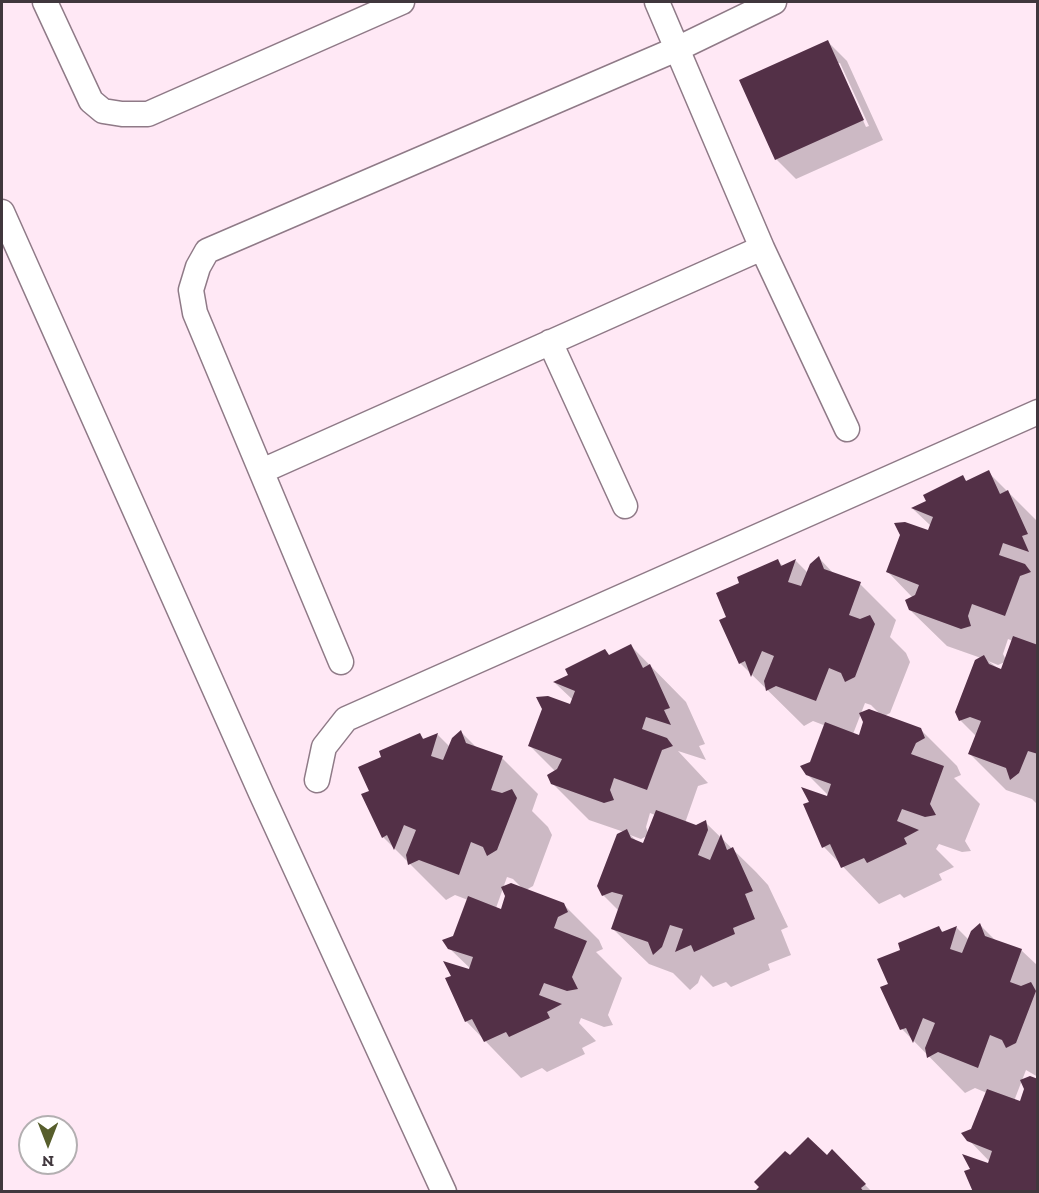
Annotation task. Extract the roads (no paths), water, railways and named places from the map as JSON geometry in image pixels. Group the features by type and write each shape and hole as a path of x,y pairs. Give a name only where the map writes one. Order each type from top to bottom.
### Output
{"street":[{"path":"45,2 91,101 103,111 122,114 148,114 402,2"},
{"path":"657,2 679,48 762,248 847,429"},
{"path":"340,662 195,313 191,290 198,267 207,251 679,48 774,2"},
{"path":"2,212 261,793 444,1191"},
{"path":"262,471 762,248"},
{"path":"550,342 626,506"},
{"path":"317,780 324,747 346,719 1038,412"}]}
